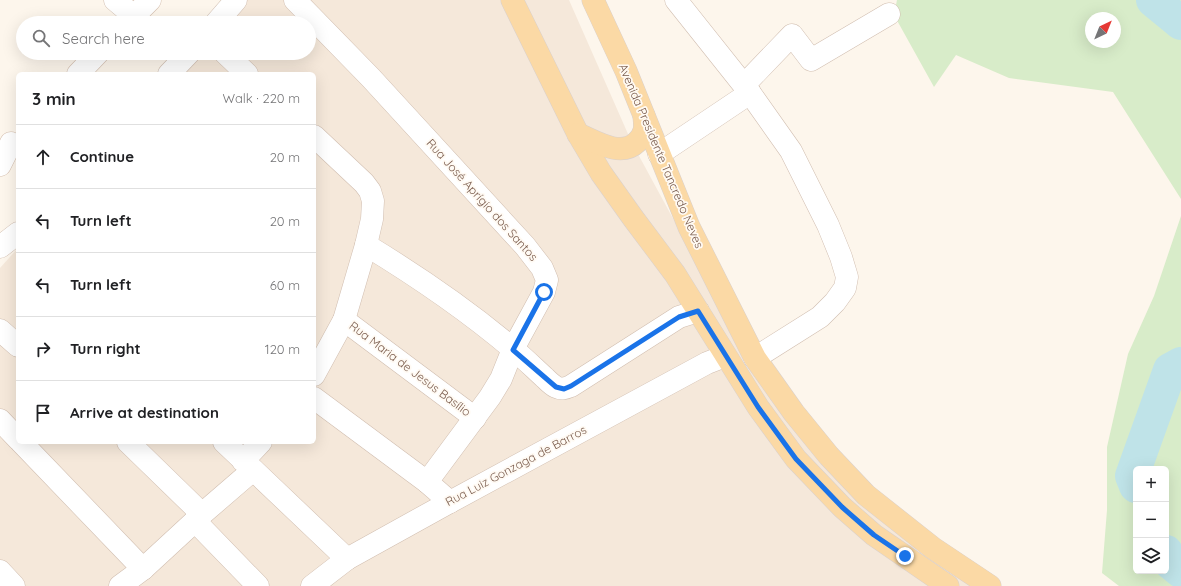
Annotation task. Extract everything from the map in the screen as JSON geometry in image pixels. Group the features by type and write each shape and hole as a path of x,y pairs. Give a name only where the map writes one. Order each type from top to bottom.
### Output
{"main road":[{"path":"512,0 578,134 601,173 675,274 758,407 796,459 842,507 874,535 948,586"},
{"name":"Avenida Presidente Tancredo Neves","path":"592,0 626,71 689,227 755,358 794,413 828,456 866,495 933,548 990,586"},
{"path":"578,134 604,145 617,148 629,148 640,138 645,128 644,116"}],"street":[{"path":"115,0 128,16"},
{"path":"134,16 150,0"},
{"path":"222,16 236,0"},
{"name":"Rua José Aprígio dos Santos","path":"295,0 311,16"},
{"path":"676,0 747,89 791,151 828,225 841,257 847,277 845,288 835,302 820,317 755,358"},
{"path":"659,154 747,89 792,35 811,60 889,14"},
{"name":"Rua José Aprígio dos Santos","path":"316,22 371,78 525,246 542,268 547,280 544,292 513,350 501,379 475,418 427,482"},
{"path":"80,72 91,60"},
{"path":"171,72 182,60"},
{"path":"232,60 245,72"},
{"path":"316,138 359,178 370,191 373,201 372,219 366,245 344,320 316,371"},
{"path":"0,165 10,143"},
{"path":"366,245 434,289 513,350 556,387 564,389 679,317 698,311"},
{"name":"Rua Maria de Jesus Basílio","path":"344,320 475,418"},
{"path":"0,330 16,344"},
{"name":"Rua Luiz Gonzaga de Barros","path":"312,586 347,559 708,363 725,356"},
{"path":"316,399 427,482 450,502"},
{"path":"0,420 16,437"},
{"path":"23,444 143,569"},
{"path":"130,444 199,518 258,586"},
{"path":"226,444 347,559"},
{"path":"120,586 143,569 199,518 248,466 260,444"},
{"path":"0,571 14,586"}],"shaded area":[{"path":"241,0 569,0 632,143 746,353 834,475 997,586 0,586 0,268 16,250 16,444 316,444 316,72 177,72 187,60 316,60 316,16 227,16"}],"green space":[{"path":"897,0 1181,0 1181,199 1113,92 1009,78 956,55 934,87 894,15"},
{"path":"1181,216 1181,586 1119,586 1102,573 1107,510 1107,447 1128,354 1154,296"}],"waterway":[{"path":"1153,0 1181,23"},
{"path":"1136,466 1170,370 1181,364"},
{"path":"1133,473 1133,478"},
{"path":"1169,560 1181,571"}],"route":[{"path":"544,292 513,350 549,382 556,387 564,389 679,317 698,311 758,407 796,459 842,507 874,535 905,556"}]}
